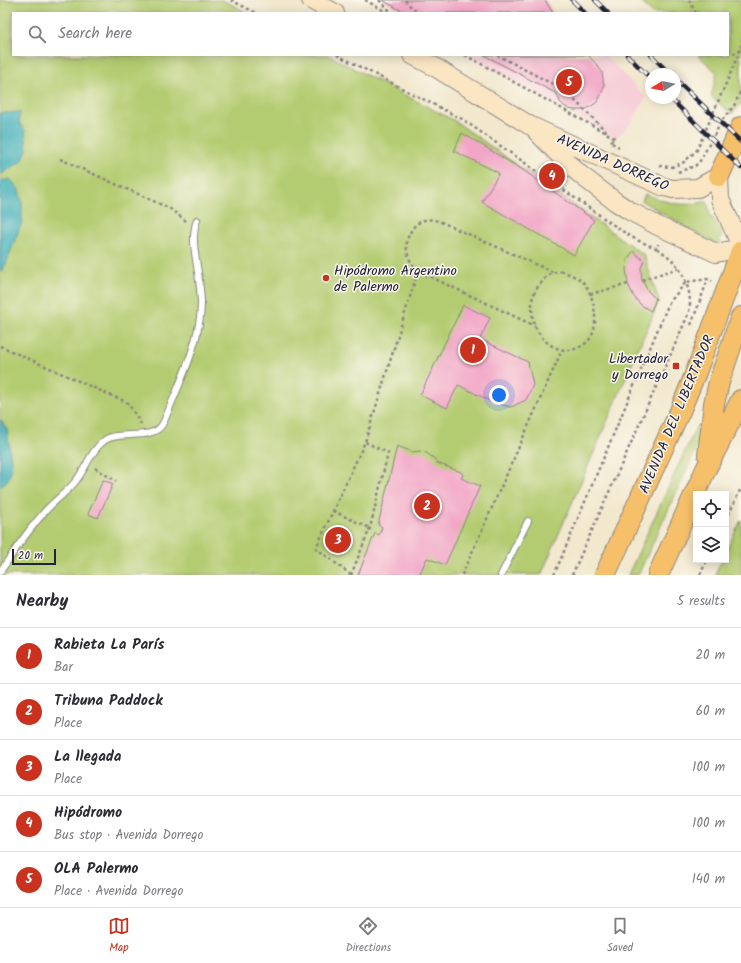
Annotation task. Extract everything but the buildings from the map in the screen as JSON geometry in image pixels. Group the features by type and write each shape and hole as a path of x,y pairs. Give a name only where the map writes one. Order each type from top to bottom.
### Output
{"main road":[{"path":"311,0 333,12"},
{"name":"AVENIDA DORREGO","path":"414,56 433,66 529,125 664,187 673,189 698,188 719,176"},
{"name":"AVENIDA DORREGO","path":"529,125 582,176 630,211 716,253 741,248"},
{"path":"741,127 719,176 720,199 741,248"},
{"name":"AVENIDA DEL LIBERTADOR","path":"605,575 680,411 696,372 741,248"},
{"path":"706,469 714,404 719,382 741,317"},
{"path":"658,575 706,469 741,400"}],"lane":[{"path":"0,572 41,515 75,481 98,446 107,439 147,433 156,430 162,425 180,383 196,339 200,321 200,281 194,242 194,227 197,220"},
{"path":"500,575 528,521"}],"path":[{"path":"231,0 254,12"},
{"path":"365,0 386,12"},
{"path":"379,0 391,12"},
{"path":"405,0 419,12"},
{"path":"689,0 695,12"},
{"path":"656,165 672,167 684,162 698,150 700,141 738,56 741,46"},
{"path":"729,49 738,56"},
{"path":"339,56 462,119 625,233 658,249 673,260 686,282 690,298 689,310 572,575"},
{"path":"467,56 612,136"},
{"path":"499,56 564,90 615,138 610,142 624,150"},
{"path":"664,187 671,175 695,166 700,161 723,119 734,106 741,90"},
{"path":"60,159 169,208 194,227"},
{"path":"535,326 418,271 408,258 407,242 409,234 415,225 422,221 432,219 554,272"},
{"path":"658,226 658,249"},
{"path":"642,280 679,268"},
{"path":"365,442 388,453 370,528 351,575 316,548 365,442 418,271"},
{"path":"561,271 574,276 583,283 590,294 594,308 595,321 593,333 582,347 572,350 562,350 552,346 542,337 535,326 532,314 532,297 539,285 547,276 554,272 561,271"},
{"path":"554,575 669,303 686,282 708,279 727,288"},
{"path":"691,325 708,279"},
{"path":"590,294 628,284"},
{"path":"0,346 128,403 147,433"},
{"path":"462,575 562,350"},
{"path":"88,463 116,481"},
{"path":"729,514 741,488"},
{"path":"333,511 370,528"},
{"path":"700,575 706,563"}],"shaded area":[{"path":"471,56 606,56 645,96 645,99 632,122 615,138"}],"green space":[{"name":"Hipódromo Argentino de Palermo","path":"0,0 223,0 246,12 12,12 12,56 330,56 455,121 644,255 659,301 541,575 0,575"},
{"path":"639,0 741,0 741,104 732,114 711,97 717,73 699,56 729,56 729,12 652,12"},
{"path":"645,194 676,204 690,204 707,201 710,215 722,231 720,243 716,243 696,233 642,201"},
{"path":"697,425 701,426 696,450 638,575 628,575"},
{"path":"741,520 741,575 715,575 721,563 729,563 729,545"}],"water":[{"path":"20,112 19,123 25,130 27,150 22,161 0,175 0,113"},
{"path":"10,179 18,188 22,201 22,222 5,266 0,272 0,181"},
{"path":"0,419 7,429 12,469 7,481 0,487"}],"railway":[{"path":"572,0 584,12"},
{"path":"595,0 607,12"},
{"path":"628,56 645,73"},
{"path":"652,56 664,68"},
{"path":"681,85 741,142"},
{"path":"676,104 741,168"}],"place":[{"name":"OLA Palermo","path":"569,82"},
{"name":"Hipódromo","path":"552,176"},
{"name":"Hipódromo Argentino de Palermo","path":"326,278"},
{"name":"Rabieta La París","path":"473,350"},
{"name":"Libertador y Dorrego","path":"676,366"},
{"name":"Tribuna Paddock","path":"427,506"},
{"name":"La llegada","path":"338,540"}]}
